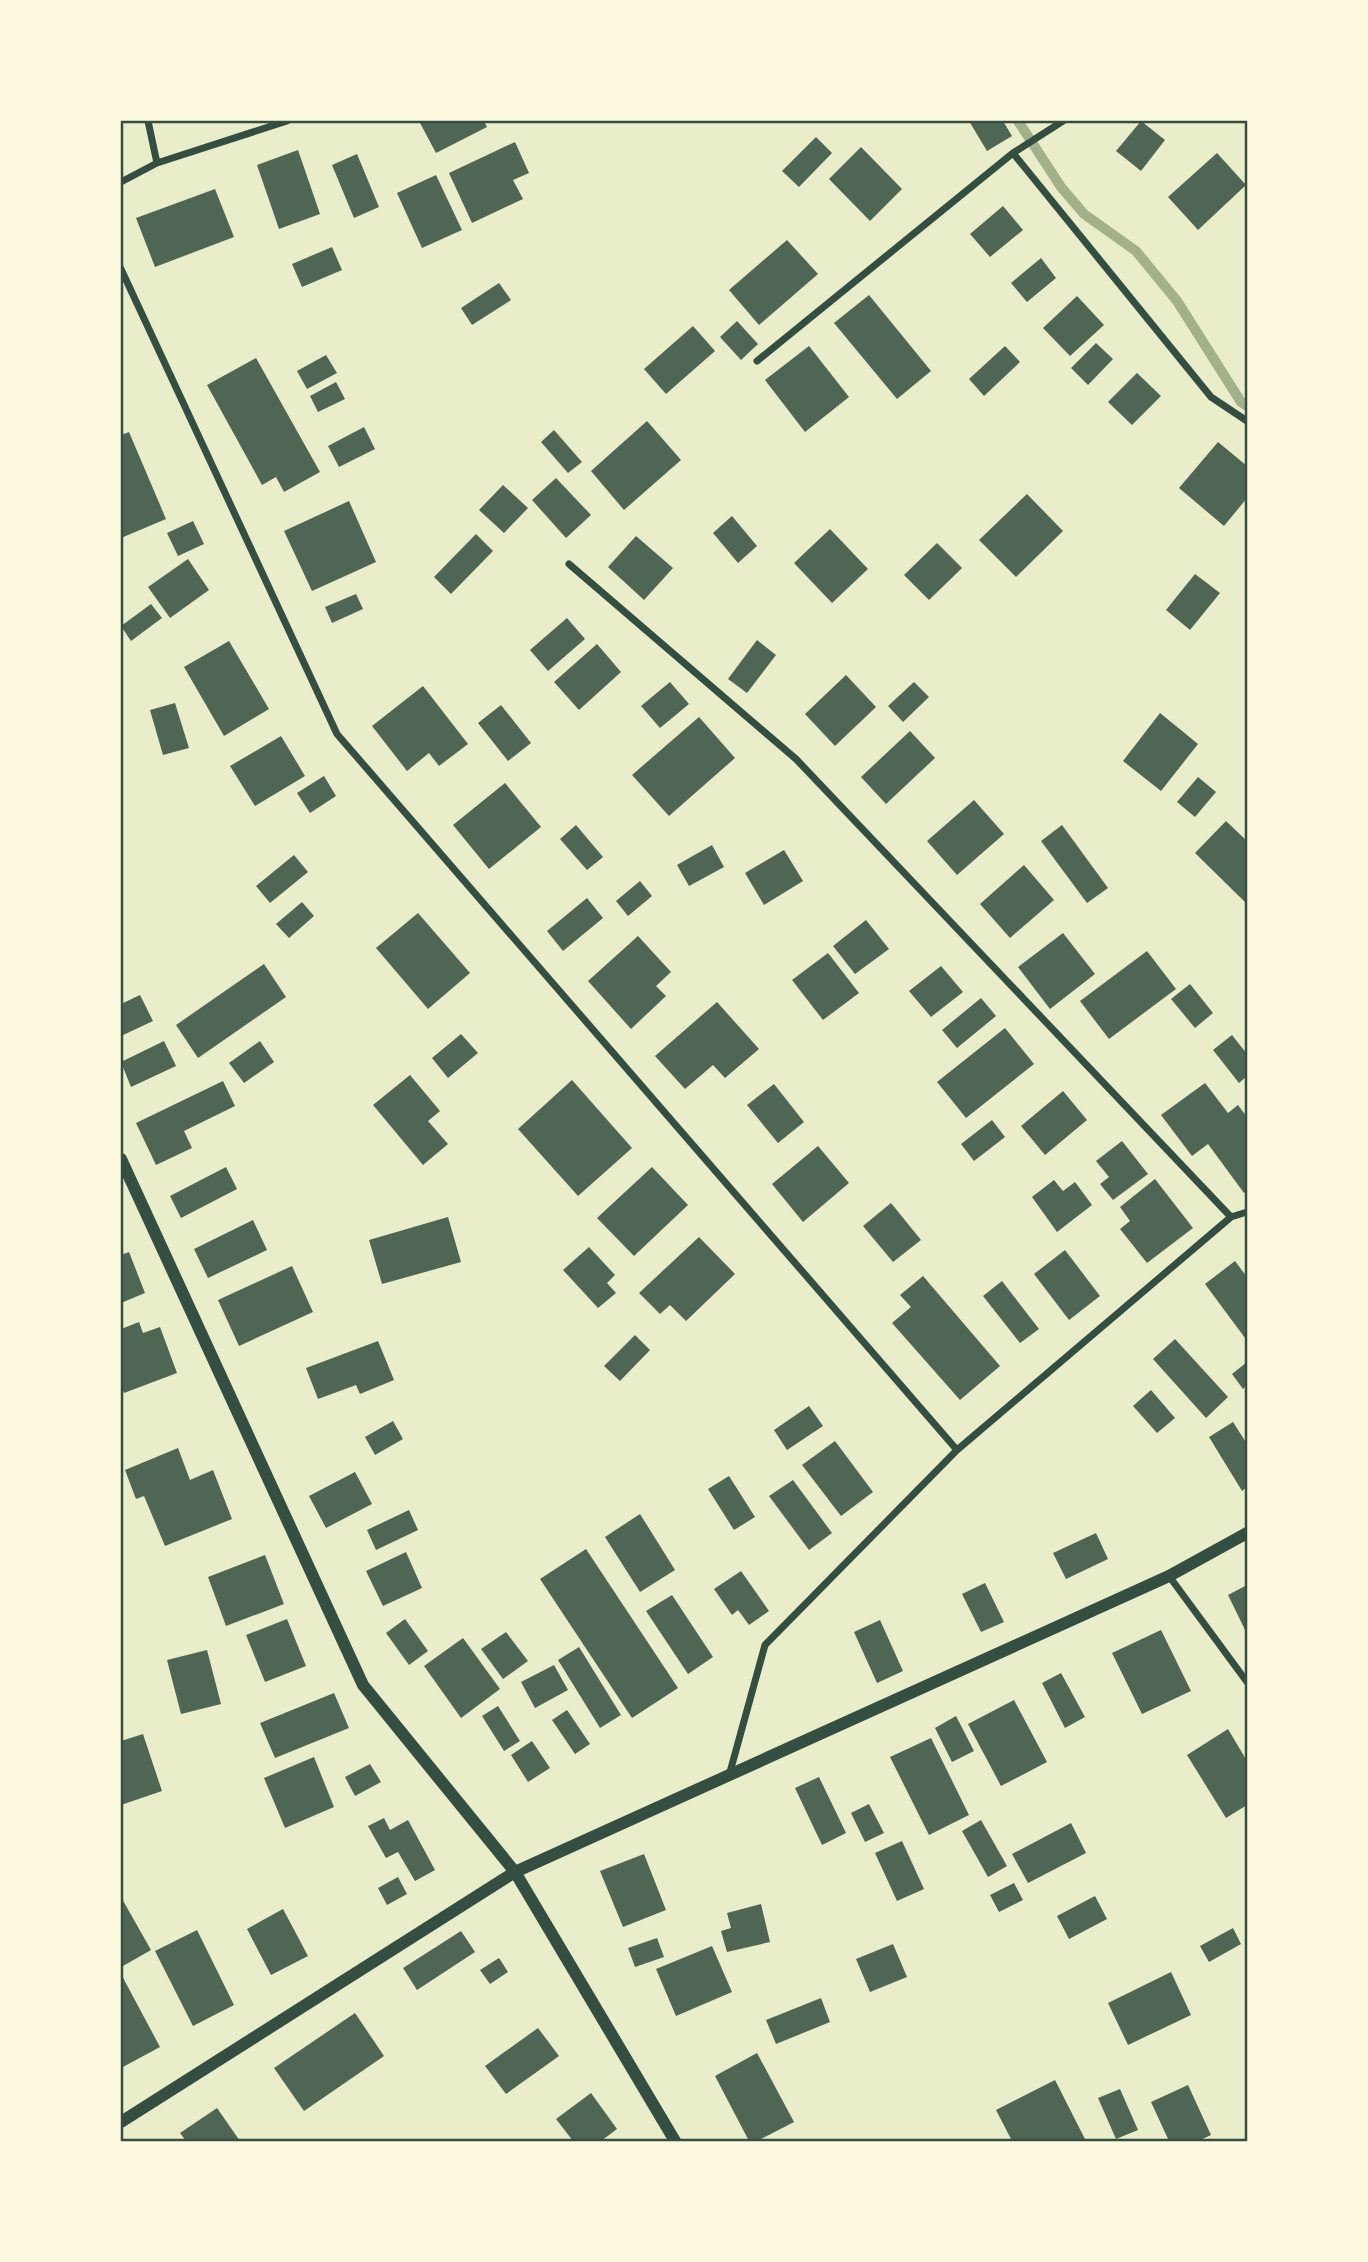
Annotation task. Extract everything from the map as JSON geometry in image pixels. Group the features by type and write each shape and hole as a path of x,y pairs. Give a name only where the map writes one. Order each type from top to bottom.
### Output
{"street":[{"path":"148,121 157,163"},
{"path":"121,182 157,163 287,121"},
{"path":"757,361 1013,153 1063,121"},
{"path":"1013,153 1211,397 1247,421"},
{"path":"121,269 337,734 957,1450"},
{"path":"569,564 796,759 1231,1217"},
{"path":"121,1159 363,1685 515,1872 675,2141"},
{"path":"730,1772 765,1645 957,1450 1231,1217 1247,1212"},
{"path":"121,2122 515,1872 730,1772 1169,1576 1247,1533"},
{"path":"1169,1576 1247,1682"}],"building":[{"path":"419,121 484,121 487,127 436,153"},
{"path":"969,121 1003,121 1012,136 987,151"},
{"path":"1141,121 1165,140 1141,171 1116,151"},
{"path":"816,137 832,153 799,187 782,171"},
{"path":"515,142 529,173 513,180 523,199 472,223 449,173"},
{"path":"861,147 902,189 870,221 829,179"},
{"path":"298,150 320,214 279,229 257,165"},
{"path":"1217,153 1246,185 1198,230 1168,197"},
{"path":"357,154 379,207 354,218 332,165"},
{"path":"436,175 462,230 422,248 397,193"},
{"path":"215,189 234,237 155,267 136,218"},
{"path":"1003,206 1023,230 990,257 970,234"},
{"path":"787,240 818,274 759,325 729,290"},
{"path":"332,247 342,270 302,287 292,264"},
{"path":"1041,258 1056,278 1027,302 1011,283"},
{"path":"499,283 511,300 472,325 461,308"},
{"path":"869,295 931,371 897,399 834,323"},
{"path":"1077,296 1104,325 1070,356 1043,328"},
{"path":"737,321 758,344 741,360 720,337"},
{"path":"693,326 715,351 666,394 644,369"},
{"path":"1096,343 1113,359 1088,385 1071,368"},
{"path":"809,346 849,397 805,432 765,380"},
{"path":"1005,346 1020,362 984,396 969,379"},
{"path":"326,355 337,373 307,389 297,371"},
{"path":"256,358 320,472 284,492 276,477 262,485 207,385"},
{"path":"1137,373 1161,396 1132,425 1108,402"},
{"path":"336,382 345,399 318,412 310,396"},
{"path":"647,421 681,460 624,510 591,471"},
{"path":"364,427 375,449 339,467 328,446"},
{"path":"554,430 582,462 568,473 541,442"},
{"path":"129,432 166,519 121,538 121,435"},
{"path":"1218,442 1247,466 1247,498 1224,526 1179,488"},
{"path":"556,478 591,515 566,538 532,500"},
{"path":"503,485 528,508 504,533 479,510"},
{"path":"1027,494 1063,531 1016,577 979,540"},
{"path":"349,501 376,562 312,591 284,531"},
{"path":"732,516 757,546 738,563 713,533"},
{"path":"193,521 204,544 178,556 167,533"},
{"path":"830,529 868,569 832,603 794,563"},
{"path":"476,534 493,551 451,594 434,577"},
{"path":"636,536 673,568 644,600 608,567"},
{"path":"937,543 962,568 929,600 904,575"},
{"path":"188,559 209,590 170,618 148,587"},
{"path":"1195,574 1220,593 1190,630 1166,610"},
{"path":"356,594 363,609 332,623 325,607"},
{"path":"151,604 162,618 131,641 121,626"},
{"path":"567,618 585,639 548,671 530,650"},
{"path":"757,640 776,655 747,693 728,679"},
{"path":"229,641 269,709 224,736 184,667"},
{"path":"597,644 621,672 579,710 554,682"},
{"path":"846,675 876,707 835,746 805,714"},
{"path":"670,682 689,704 660,728 641,706"},
{"path":"914,682 929,697 903,722 888,706"},
{"path":"423,686 468,744 439,766 429,753 407,771 372,726"},
{"path":"175,703 189,748 163,755 150,710"},
{"path":"501,705 531,743 508,761 478,723"},
{"path":"1160,713 1198,744 1161,791 1123,761"},
{"path":"699,717 735,758 669,816 632,775"},
{"path":"910,731 935,758 886,804 861,777"},
{"path":"281,736 305,776 255,806 230,766"},
{"path":"324,776 336,796 310,813 297,793"},
{"path":"1198,777 1216,792 1195,817 1177,802"},
{"path":"505,783 541,827 489,869 453,825"},
{"path":"974,800 1004,834 957,875 927,841"},
{"path":"1226,821 1247,841 1247,904 1195,853"},
{"path":"576,825 603,857 587,870 560,839"},
{"path":"1062,825 1108,888 1087,903 1041,841"},
{"path":"712,845 724,867 689,886 677,865"},
{"path":"784,850 803,881 764,905 745,873"},
{"path":"294,855 308,872 270,903 256,886"},
{"path":"1024,865 1054,900 1010,938 980,904"},
{"path":"640,881 652,896 628,916 616,901"},
{"path":"587,898 603,918 563,951 547,931"},
{"path":"302,902 314,916 289,938 276,924"},
{"path":"418,913 470,973 428,1009 376,948"},
{"path":"866,920 889,949 855,974 833,946"},
{"path":"1063,933 1095,974 1050,1009 1018,967"},
{"path":"638,936 671,972 656,986 666,996 631,1029 588,981"},
{"path":"1147,951 1176,989 1109,1039 1080,1001"},
{"path":"828,953 859,993 823,1020 792,980"},
{"path":"264,964 286,997 198,1058 176,1025"},
{"path":"941,966 963,992 931,1017 909,991"},
{"path":"1190,984 1213,1013 1195,1028 1171,999"},
{"path":"140,995 153,1021 121,1036 121,1004"},
{"path":"981,998 996,1016 957,1048 942,1030"},
{"path":"717,1002 759,1049 725,1078 713,1065 685,1089 655,1056"},
{"path":"1005,1028 1034,1064 966,1118 937,1082"},
{"path":"461,1034 478,1053 448,1078 432,1058"},
{"path":"1232,1035 1247,1054 1247,1076 1239,1083 1213,1050"},
{"path":"164,1041 176,1066 131,1087 121,1062"},
{"path":"260,1041 274,1062 244,1083 229,1063"},
{"path":"410,1075 440,1111 428,1121 448,1144 423,1165 373,1105"},
{"path":"572,1080 632,1148 578,1196 518,1129"},
{"path":"223,1081 235,1106 184,1131 192,1148 156,1165 136,1123"},
{"path":"1205,1083 1228,1113 1238,1105 1247,1117 1247,1191 1244,1193 1208,1144 1192,1156 1161,1115"},
{"path":"774,1084 804,1122 778,1143 747,1105"},
{"path":"1063,1091 1087,1120 1045,1155 1021,1126"},
{"path":"992,1120 1005,1137 974,1161 961,1144"},
{"path":"1122,1141 1148,1174 1113,1200 1100,1184 1109,1177 1096,1161"},
{"path":"818,1146 849,1183 803,1222 772,1184"},
{"path":"226,1167 237,1189 181,1218 170,1196"},
{"path":"652,1167 688,1205 634,1256 597,1218"},
{"path":"1155,1179 1193,1228 1147,1263 1120,1229 1130,1221 1120,1207"},
{"path":"1054,1180 1063,1191 1075,1182 1092,1205 1057,1232 1032,1197"},
{"path":"891,1203 921,1240 893,1262 863,1226"},
{"path":"448,1217 461,1262 382,1284 369,1240"},
{"path":"253,1220 267,1250 208,1278 194,1249"},
{"path":"699,1237 735,1274 686,1321 670,1305 660,1314 639,1293"},
{"path":"589,1247 615,1275 607,1283 616,1293 598,1308 563,1270"},
{"path":"1065,1250 1100,1296 1069,1320 1034,1274"},
{"path":"129,1252 145,1293 121,1303 121,1255"},
{"path":"1235,1261 1247,1277 1245,1338 1205,1284"},
{"path":"292,1266 313,1312 239,1346 218,1300"},
{"path":"923,1276 1000,1366 960,1400 892,1323 911,1307 900,1295"},
{"path":"1002,1281 1039,1329 1020,1343 983,1296"},
{"path":"139,1322 143,1333 160,1327 177,1373 124,1393 121,1386 121,1329"},
{"path":"635,1335 650,1350 620,1381 604,1366"},
{"path":"1175,1339 1228,1397 1206,1418 1153,1359"},
{"path":"378,1341 394,1380 360,1394 356,1385 318,1399 306,1368"},
{"path":"1247,1362 1247,1385 1243,1389 1232,1374"},
{"path":"1151,1390 1175,1418 1157,1433 1133,1406"},
{"path":"809,1406 823,1426 787,1450 774,1430"},
{"path":"393,1421 403,1439 375,1455 365,1437"},
{"path":"1233,1422 1247,1444 1247,1487 1242,1491 1209,1437"},
{"path":"835,1441 873,1492 841,1516 802,1465"},
{"path":"178,1448 190,1480 213,1470 232,1519 165,1546 144,1496 136,1499 125,1470"},
{"path":"355,1472 372,1504 326,1528 309,1496"},
{"path":"729,1476 755,1517 734,1530 708,1489"},
{"path":"793,1480 832,1533 809,1550 769,1496"},
{"path":"409,1510 418,1530 376,1550 367,1530"},
{"path":"640,1514 675,1570 640,1592 605,1537"},
{"path":"1096,1533 1108,1559 1066,1579 1053,1553"},
{"path":"586,1549 678,1688 632,1718 540,1579"},
{"path":"406,1552 422,1588 383,1606 366,1571"},
{"path":"265,1555 284,1604 226,1626 208,1577"},
{"path":"741,1571 769,1611 749,1625 738,1610 732,1615 714,1589"},
{"path":"985,1583 1004,1622 981,1632 962,1594"},
{"path":"1247,1585 1247,1634 1228,1595"},
{"path":"672,1595 713,1657 688,1674 646,1611"},
{"path":"287,1619 306,1666 265,1682 246,1635"},
{"path":"405,1619 428,1651 409,1665 386,1633"},
{"path":"880,1620 903,1671 877,1683 854,1632"},
{"path":"1161,1630 1191,1691 1142,1714 1112,1653"},
{"path":"506,1632 528,1661 503,1679 481,1649"},
{"path":"463,1638 500,1689 461,1718 424,1666"},
{"path":"579,1647 621,1715 600,1728 558,1660"},
{"path":"207,1650 221,1704 181,1714 167,1660"},
{"path":"554,1665 568,1690 535,1708 521,1682"},
{"path":"1061,1673 1085,1717 1065,1728 1042,1683"},
{"path":"334,1693 349,1728 275,1758 260,1723"},
{"path":"1014,1700 1047,1762 1001,1786 968,1724"},
{"path":"498,1706 520,1741 504,1751 482,1716"},
{"path":"567,1710 590,1744 575,1754 552,1720"},
{"path":"956,1716 974,1751 952,1762 935,1728"},
{"path":"1228,1729 1247,1761 1247,1805 1226,1818 1187,1755"},
{"path":"143,1734 162,1791 121,1805 121,1741"},
{"path":"931,1738 969,1815 929,1835 890,1757"},
{"path":"532,1741 550,1768 528,1782 511,1755"},
{"path":"314,1757 334,1807 285,1828 264,1778"},
{"path":"370,1764 381,1782 355,1796 345,1777"},
{"path":"819,1777 846,1833 822,1845 795,1788"},
{"path":"869,1804 884,1833 865,1842 851,1813"},
{"path":"384,1818 390,1830 408,1820 435,1870 415,1881 398,1852 386,1858 368,1826"},
{"path":"981,1820 1007,1866 988,1877 962,1831"},
{"path":"1071,1823 1086,1853 1028,1883 1012,1854"},
{"path":"902,1841 924,1889 897,1901 875,1853"},
{"path":"644,1854 666,1910 623,1927 600,1871"},
{"path":"398,1877 407,1894 387,1905 378,1888"},
{"path":"1014,1883 1023,1900 999,1912 990,1895"},
{"path":"1095,1896 1107,1919 1069,1939 1057,1916"},
{"path":"121,1897 151,1950 123,1966 121,1962"},
{"path":"761,1904 770,1942 727,1952 721,1931 731,1928 727,1913"},
{"path":"283,1909 308,1956 271,1975 247,1929"},
{"path":"1233,1928 1241,1944 1209,1962 1200,1946"},
{"path":"197,1930 234,2005 193,2026 155,1951"},
{"path":"461,1931 475,1952 417,1990 403,1968"},
{"path":"657,1938 664,1957 635,1967 628,1948"},
{"path":"893,1944 907,1977 870,1992 856,1959"},
{"path":"712,1946 732,1992 676,2016 656,1969"},
{"path":"499,1958 508,1972 490,1984 480,1970"},
{"path":"1171,1972 1191,2015 1128,2045 1108,2003"},
{"path":"121,1974 160,2047 121,2068"},
{"path":"821,1998 830,2022 776,2044 766,2020"},
{"path":"355,2013 384,2056 304,2111 274,2068"},
{"path":"538,2028 559,2056 506,2094 485,2066"},
{"path":"757,2053 794,2122 757,2141 749,2141 715,2076"},
{"path":"1055,2080 1086,2141 1012,2141 996,2110"},
{"path":"1188,2085 1211,2135 1198,2141 1169,2141 1151,2102"},
{"path":"1120,2089 1138,2130 1116,2139 1098,2098"},
{"path":"591,2093 617,2129 601,2141 573,2141 556,2119"},
{"path":"217,2108 240,2141 186,2141 180,2133"}],"waterway":[{"path":"1018,121 1061,187 1084,214 1136,251 1177,301 1241,402 1247,406"}]}
